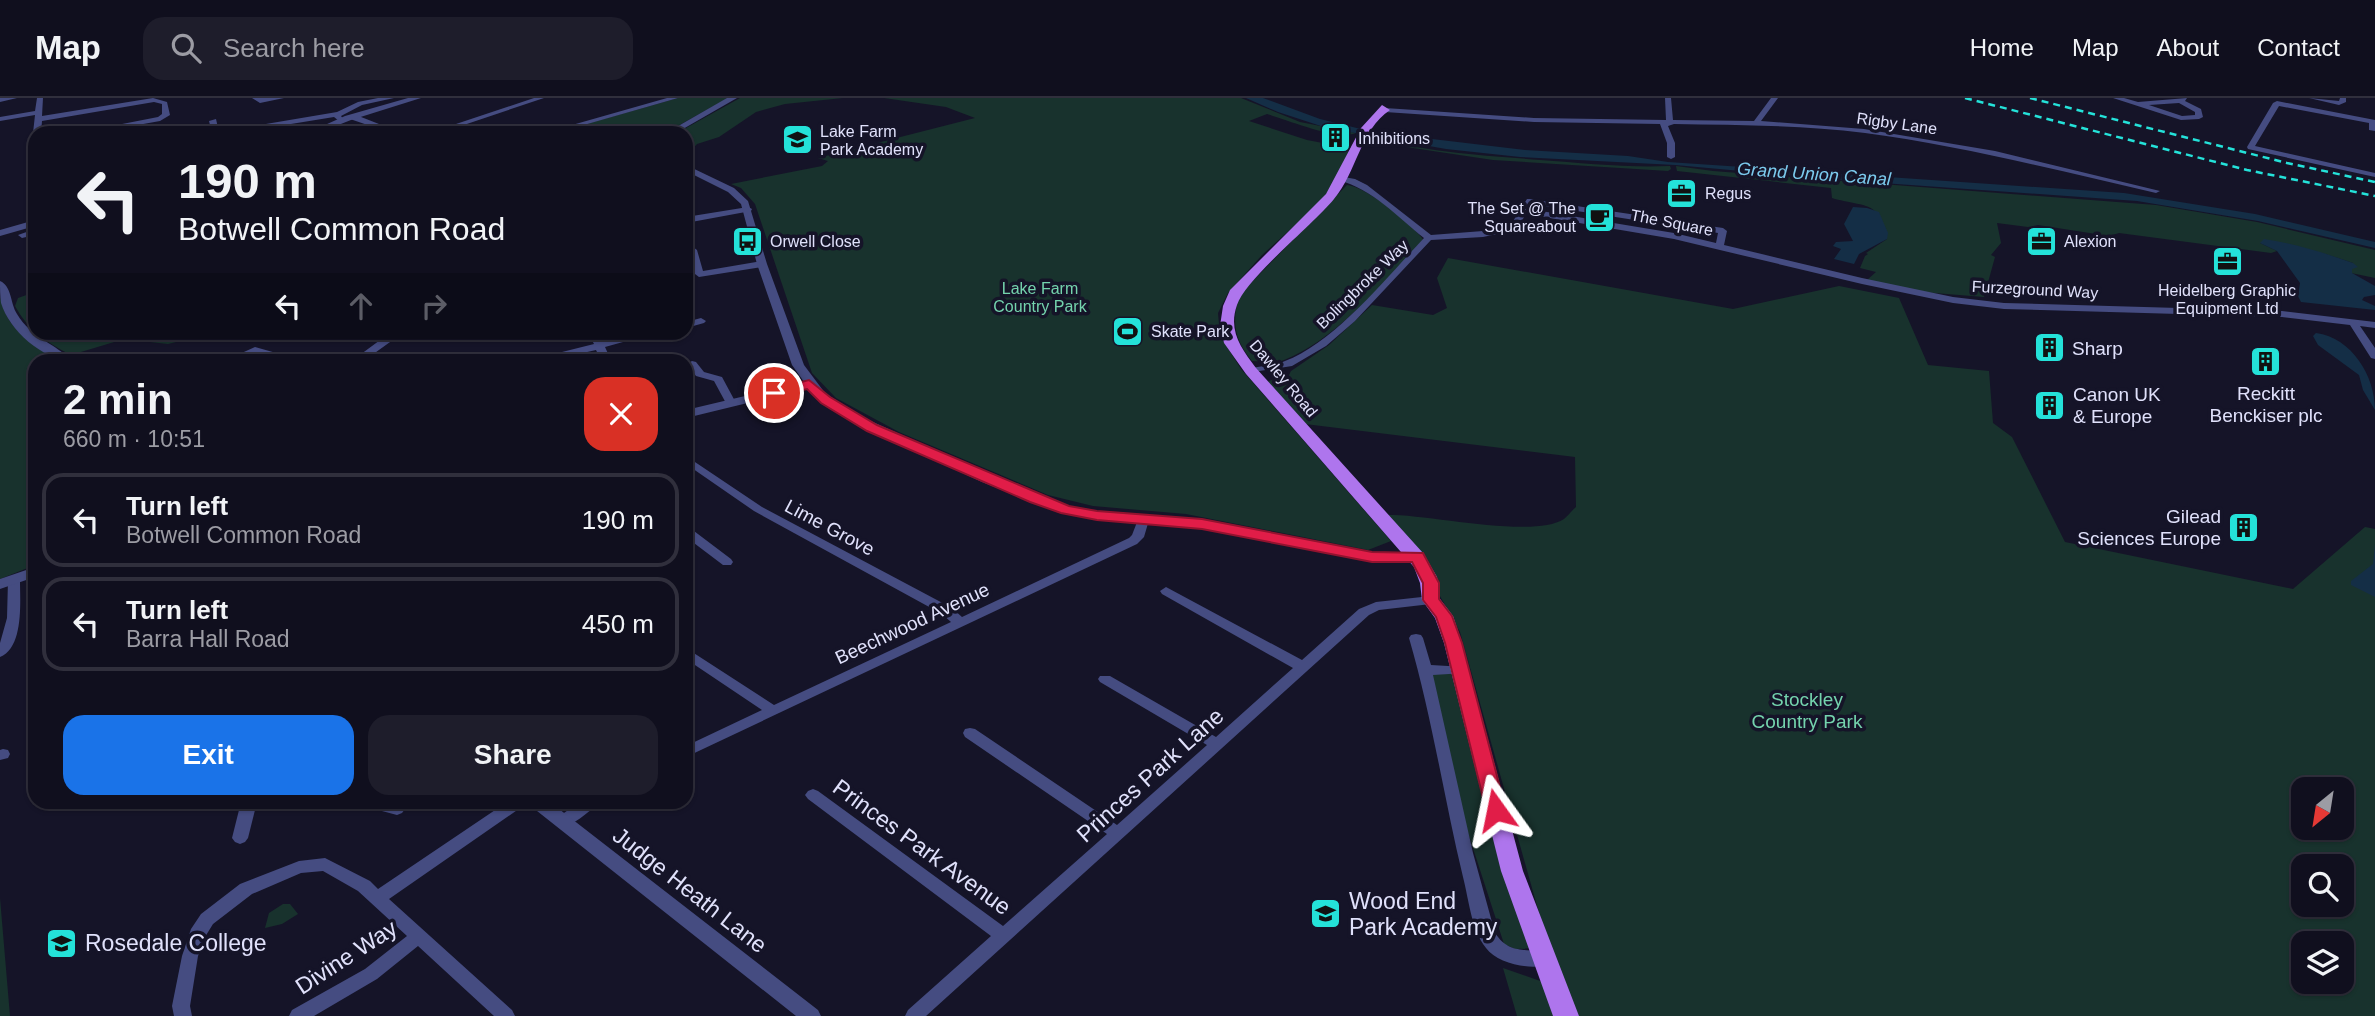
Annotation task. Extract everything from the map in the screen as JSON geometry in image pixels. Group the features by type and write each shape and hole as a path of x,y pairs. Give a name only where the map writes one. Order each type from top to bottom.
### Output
{"main road":[{"name":"Dawley Road","path":"1382,107 1364,132 1341,177 1318,211 1256,269 1231,302 1225,325 1230,343 1251,371 1417,557 1431,583 1431,600 1446,621 1512,871 1566,1016"}],"street":[{"path":"0,100 14,98"},
{"path":"38,126 40,98"},
{"path":"255,98 260,101 281,98"},
{"path":"324,126 374,99 391,98"},
{"path":"274,126 353,117 412,98"},
{"path":"455,126 541,98"},
{"path":"573,126 675,98"},
{"path":"683,126 733,98"},
{"path":"1668,98 1667,124 1671,157"},
{"path":"1756,123 1775,98"},
{"path":"2116,98 2181,118 2199,117 2198,111 2182,99 2138,104"},
{"path":"2312,98 2339,103 2343,103 2343,98"},
{"path":"0,119 154,100 165,103 166,115 162,118 118,126"},
{"path":"2375,129 2372,128 2373,122 2277,103 2251,147 2375,175"},
{"name":"Rigby Lane","path":"1382,107 1506,119 1667,124 1756,123 1919,139 1995,153 2157,191"},
{"path":"353,117 378,126"},
{"path":"213,121 214,126"},
{"path":"693,171 731,190 748,209 762,264 798,365 809,384 825,400 872,428 1035,499 1086,514 1202,524 1372,557 1417,557"},
{"name":"Bolingbroke Way","path":"1251,371 1287,364 1323,344 1352,319 1429,239 1368,190 1350,179 1341,177"},
{"name":"The Square","path":"1429,239 1515,227 1530,201 1723,231 1720,245 1525,211"},
{"path":"693,219 748,209"},
{"path":"0,233 28,225"},
{"path":"22,235 28,234"},
{"name":"Furzeground Way","path":"1720,245 1916,293 1989,304 2250,313 2375,325"},
{"path":"693,250 699,274 762,264"},
{"path":"0,284 3,286 4,300 28,334"},
{"path":"693,323 701,321"},
{"path":"2353,322 2375,356"},
{"path":"33,340 54,354"},
{"path":"367,354 387,340"},
{"path":"596,340 602,354"},
{"path":"568,354 625,340"},
{"path":"245,354 255,350 269,354"},
{"path":"693,365 699,373 719,380 730,403"},
{"path":"693,412 809,384"},
{"name":"Lime Grove","path":"693,468 766,514 947,611 960,622"},
{"name":"Beechwood Avenue","path":"693,749 1133,541 1138,537 1143,520"},
{"path":"693,536 727,562"},
{"path":"0,652 10,633 7,582 28,574"},
{"path":"1166,592 1303,667"},
{"name":"Princes Park Lane","path":"914,1016 1372,607 1431,600"},
{"path":"1416,638 1426,670 1461,834 1489,939 1507,954 1521,958 1544,958"},
{"path":"693,658 773,711"},
{"path":"1426,670 1460,670"},
{"path":"1105,679 1217,744"},
{"path":"970,733 1119,834"},
{"name":"Princes Park Avenue","path":"813,795 1004,936"},
{"path":"240,838 247,809"},
{"path":"378,898 508,809"},
{"name":"Judge Heath Lane","path":"547,809 811,1016"},
{"path":"563,821 581,809"},
{"path":"183,1016 181,1006 190,956 197,934 208,919 246,889 299,867 325,864 364,886 506,1016"},
{"name":"Divine Way","path":"298,1016 371,974 419,936"}],"green space":[{"path":"678,98 728,98 678,126 579,126"},
{"path":"740,98 843,98 785,104 756,112 719,137 697,144 693,148 693,126 690,126"},
{"name":"Lake Farm Country Park","path":"884,98 1241,98 1300,122 1356,133 1348,135 1325,132 1267,114 1249,121 1307,140 1349,148 1344,166 1322,201 1262,255 1228,293 1218,313 1220,336 1241,369 1391,541 1368,550 1186,514 1093,506 1048,495 899,432 836,398 812,373 755,204 741,188 731,184 822,166 828,161 818,158 975,118 946,107"},
{"path":"1369,135 1411,146 1497,157 1605,165 1670,166 1671,169 1668,171 1493,160 1366,141"},
{"path":"1676,166 2156,205 2257,222 2375,250 2375,278 2351,273 2353,263 2284,245 2260,243 2277,251 2271,253 2119,233 2109,236 2038,225 2028,227 1997,223 2001,243 1991,255 1995,257 1984,297 1922,292 1867,280 1876,272 1860,268 1868,254 1866,253 1887,239 1880,217 1869,207 1832,198 1831,188 1677,171"},
{"path":"1347,185 1366,192 1389,208 1425,242 1359,308 1322,338 1303,351 1280,361 1252,361 1241,345 1236,329 1240,294"},
{"name":"Stockley Country Park","path":"1448,258 1733,309 1839,286 1899,298 1928,365 1989,371 1993,423 2012,437 2065,542 2293,589 2365,527 2375,529 2375,1016 1568,1016 1460,632 1425,569 1380,515 1502,526 1548,525 1564,519 1576,507 1575,457 1305,424 1267,382 1276,378 1286,381 1291,371 1329,345 1372,305 1433,315 1447,308 1437,278"},
{"path":"28,294 28,324 15,306 18,298"},
{"path":"0,296 14,327 49,354 28,354 28,568 0,579"},
{"path":"47,340 121,340 74,354"},
{"path":"149,340 184,340 168,344"},
{"path":"1426,670 1460,670 1533,948 1515,949 1504,944 1448,771"},
{"path":"0,898 10,1016 0,1016"},
{"path":"283,904 290,904 298,914 282,924 265,928 269,913"},
{"path":"1503,968 1543,982 1559,1016 1517,1016"}],"water":[{"name":"Grand Union Canal","path":"1246,98 1263,98 1320,119 1373,132 1525,150 2124,193 2255,214 2375,242 2375,248 2258,221 2137,201 1840,180 1675,165 1520,157 1446,149 1327,128"},
{"path":"1853,207 1879,212 1888,233 1887,239 1859,254 1854,264 1834,259 1841,249 1833,246 1836,242 1853,241 1844,224"},
{"path":"2264,239 2353,263 2358,267 2352,269 2352,273 2375,286 2375,295 2362,300 2375,306 2375,310 2301,302 2298,296 2300,283 2277,251 2260,243"},
{"path":"2316,333 2340,342 2359,361 2371,384 2375,410 2363,390 2359,375 2318,345 2313,336"},
{"path":"2375,544 2375,597 2351,585 2351,581 2373,564"}],"railway":[{"path":"1965,98 2247,170 2375,196"},
{"path":"2030,98 2287,163 2375,182"}],"place":[{"name":"Inhibitions","path":"1335,138"},
{"name":"Lake Farm Park Academy","path":"797,140"},
{"name":"Regus","path":"1682,193"},
{"name":"The Set @ The Squareabout","path":"1599,217"},
{"name":"Orwell Close","path":"747,241"},
{"name":"Alexion","path":"2041,241"},
{"name":"Heidelberg Graphic Equipment Ltd","path":"2227,261"},
{"name":"Skate Park","path":"1128,331"},
{"name":"Sharp","path":"2049,348"},
{"name":"Reckitt Benckiser plc","path":"2266,362"},
{"name":"Canon UK & Europe","path":"2050,405"},
{"name":"Gilead Sciences Europe","path":"2244,527"},
{"name":"Wood End Park Academy","path":"1326,914"},
{"name":"Rosedale College","path":"62,943"}],"route":[{"path":"774,393 809,384 825,400 872,428 1066,510 1097,516 1202,524 1372,557 1417,557 1431,583 1431,600 1444,616 1453,643 1496,810"}]}
